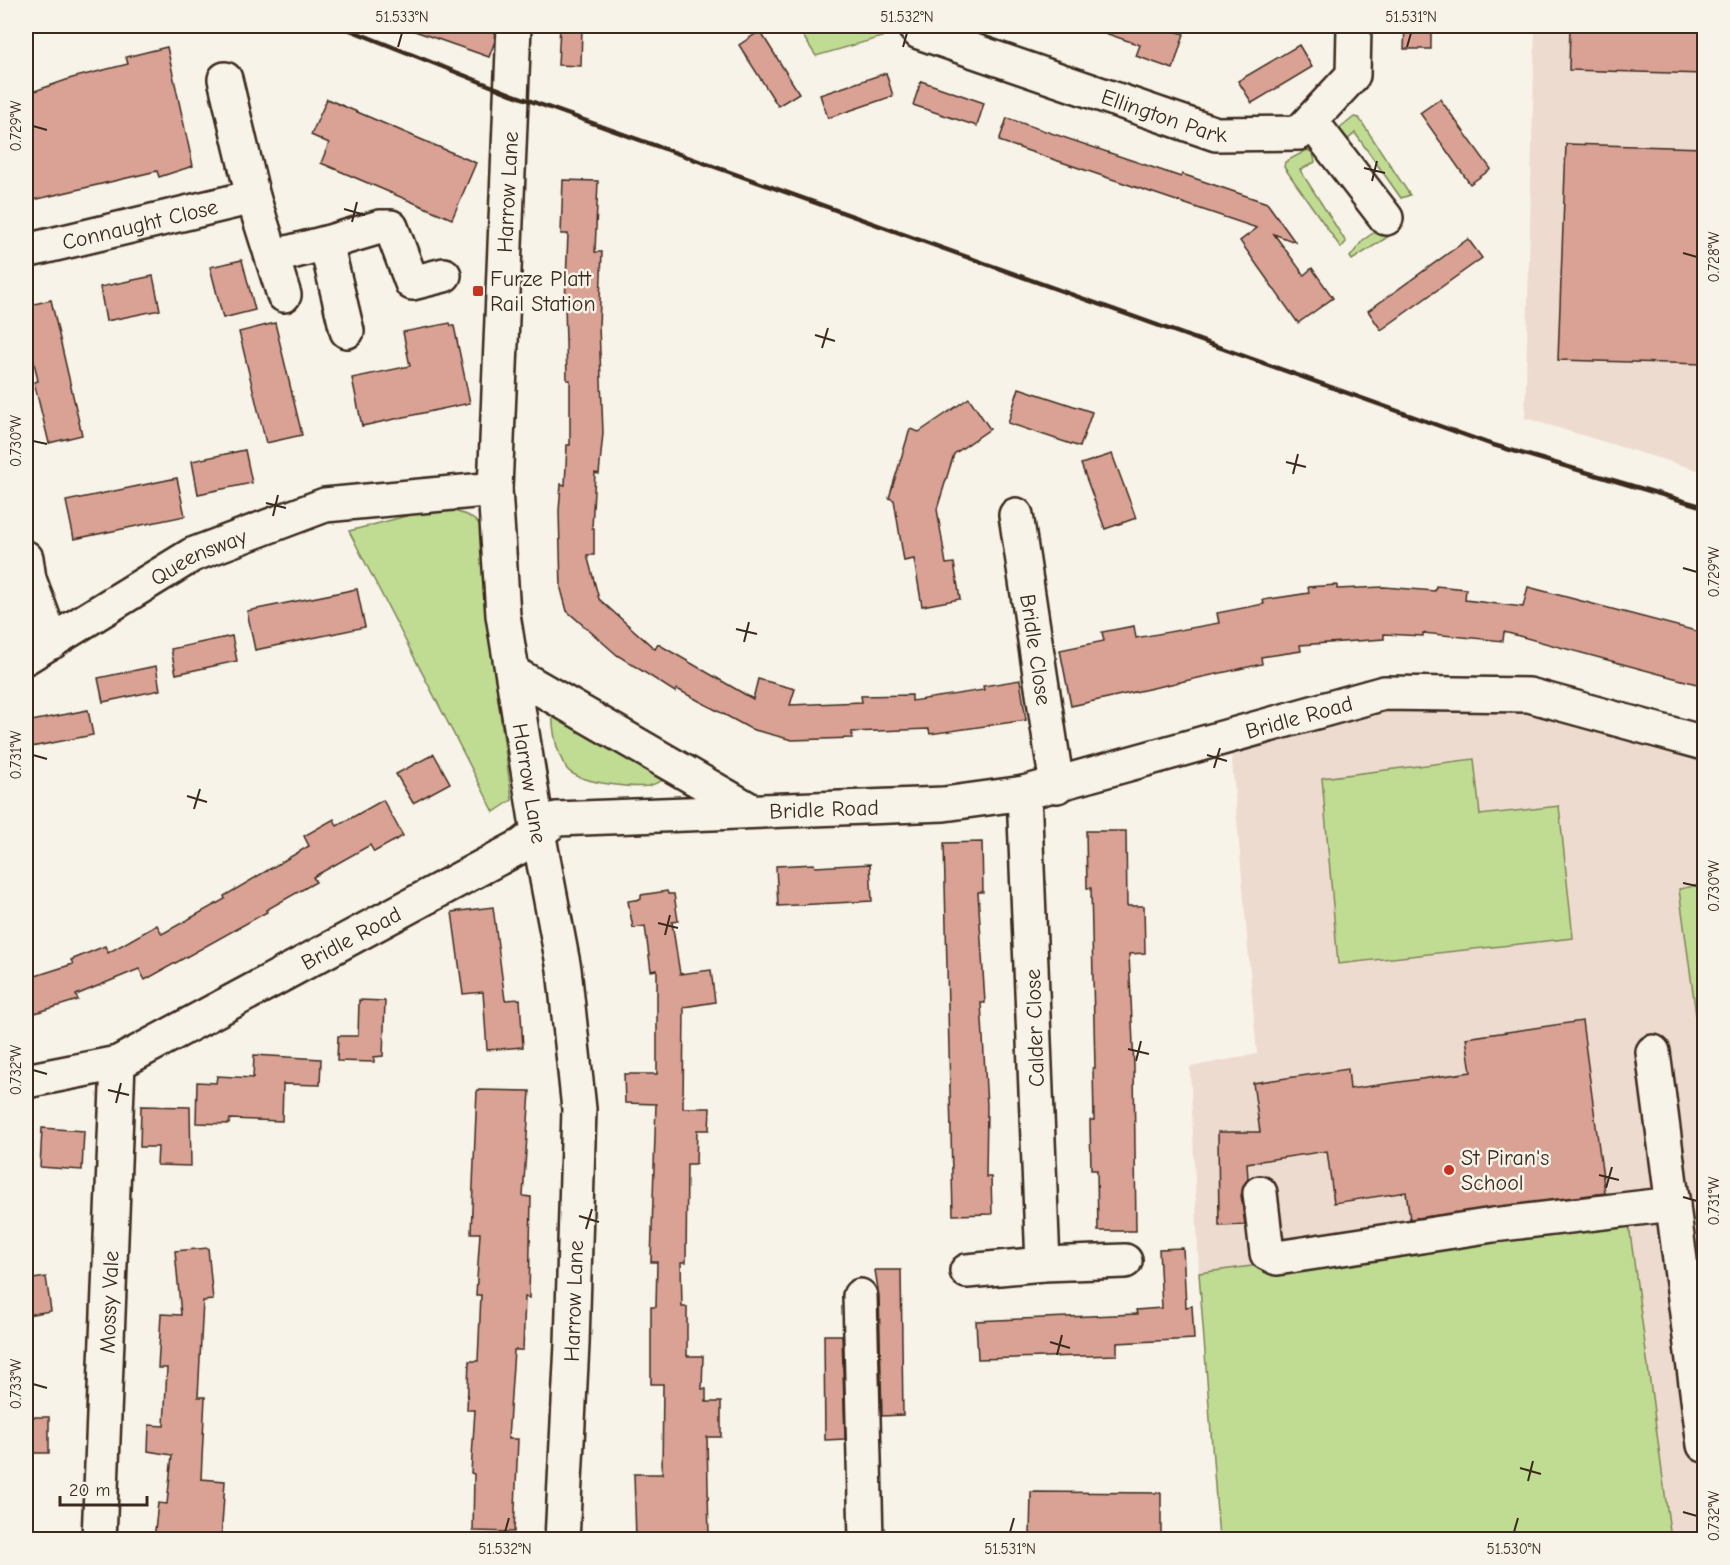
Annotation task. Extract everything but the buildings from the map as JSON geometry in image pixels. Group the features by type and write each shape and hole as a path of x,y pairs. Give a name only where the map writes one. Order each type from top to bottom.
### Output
{"street":[{"name":"Harrow Lane","path":"514,26 495,489 503,615 538,832 564,969 579,1109 572,1344 562,1539"},
{"name":"Ellington Park","path":"914,26 919,32 1216,134 1299,133 1353,75 1354,26"},
{"path":"225,79 253,196 284,295"},
{"path":"1311,121 1386,218"},
{"name":"Connaught Close","path":"26,251 253,196"},
{"path":"272,257 380,227 391,227 412,283 444,275"},
{"path":"326,243 347,332"},
{"name":"Queensway","path":"39,649 192,555 325,505 495,489"},
{"name":"Bridle Close","path":"1016,515 1057,786"},
{"path":"26,558 39,649"},
{"name":"Bridle Road","path":"513,673 750,810"},
{"name":"Bridle Road","path":"26,1081 118,1063 512,850 556,819 944,804 1024,793 1057,786 1384,693 1529,695 1704,743"},
{"name":"Calder Close","path":"1024,793 1043,1264"},
{"path":"1653,1052 1704,1445"},
{"name":"Mossy Vale","path":"99,1539 118,1063"},
{"path":"1260,1193 1264,1244 1267,1253 1277,1258 1493,1225 1673,1204"},
{"path":"967,1271 1043,1264 1125,1261"},
{"path":"860,1296 866,1534"}],"shaded area":[{"path":"1535,26 1704,26 1704,472 1525,418"},
{"name":"St Piran's School","path":"1386,703 1528,706 1704,756 1704,1539 1219,1539 1199,1273 1190,1067 1257,1054 1231,749"}],"green space":[{"path":"803,26 870,26 882,37 816,56 799,30"},
{"path":"1354,117 1359,118 1410,195 1401,198 1355,133 1343,144 1334,133"},
{"path":"1307,150 1313,153 1315,162 1300,170 1346,242 1341,248 1284,167 1285,162"},
{"path":"1391,221 1403,227 1352,260 1350,257 1363,240"},
{"path":"441,507 467,515 483,526 498,698 512,800 494,812 349,531"},
{"path":"554,701 666,779 648,786 630,786 605,784 573,774 567,769 559,754 554,736"},
{"path":"1474,759 1480,815 1559,806 1573,938 1338,964 1322,778"},
{"path":"1704,884 1704,1074 1679,889"},
{"path":"1628,1217 1671,1539 1219,1539 1199,1273"}],"railway":[{"path":"340,26 511,94 1490,444 1704,507"}],"place":[{"name":"Furze Platt Rail Station","path":"478,291"},
{"name":"St Piran's School","path":"1449,1170"}]}
